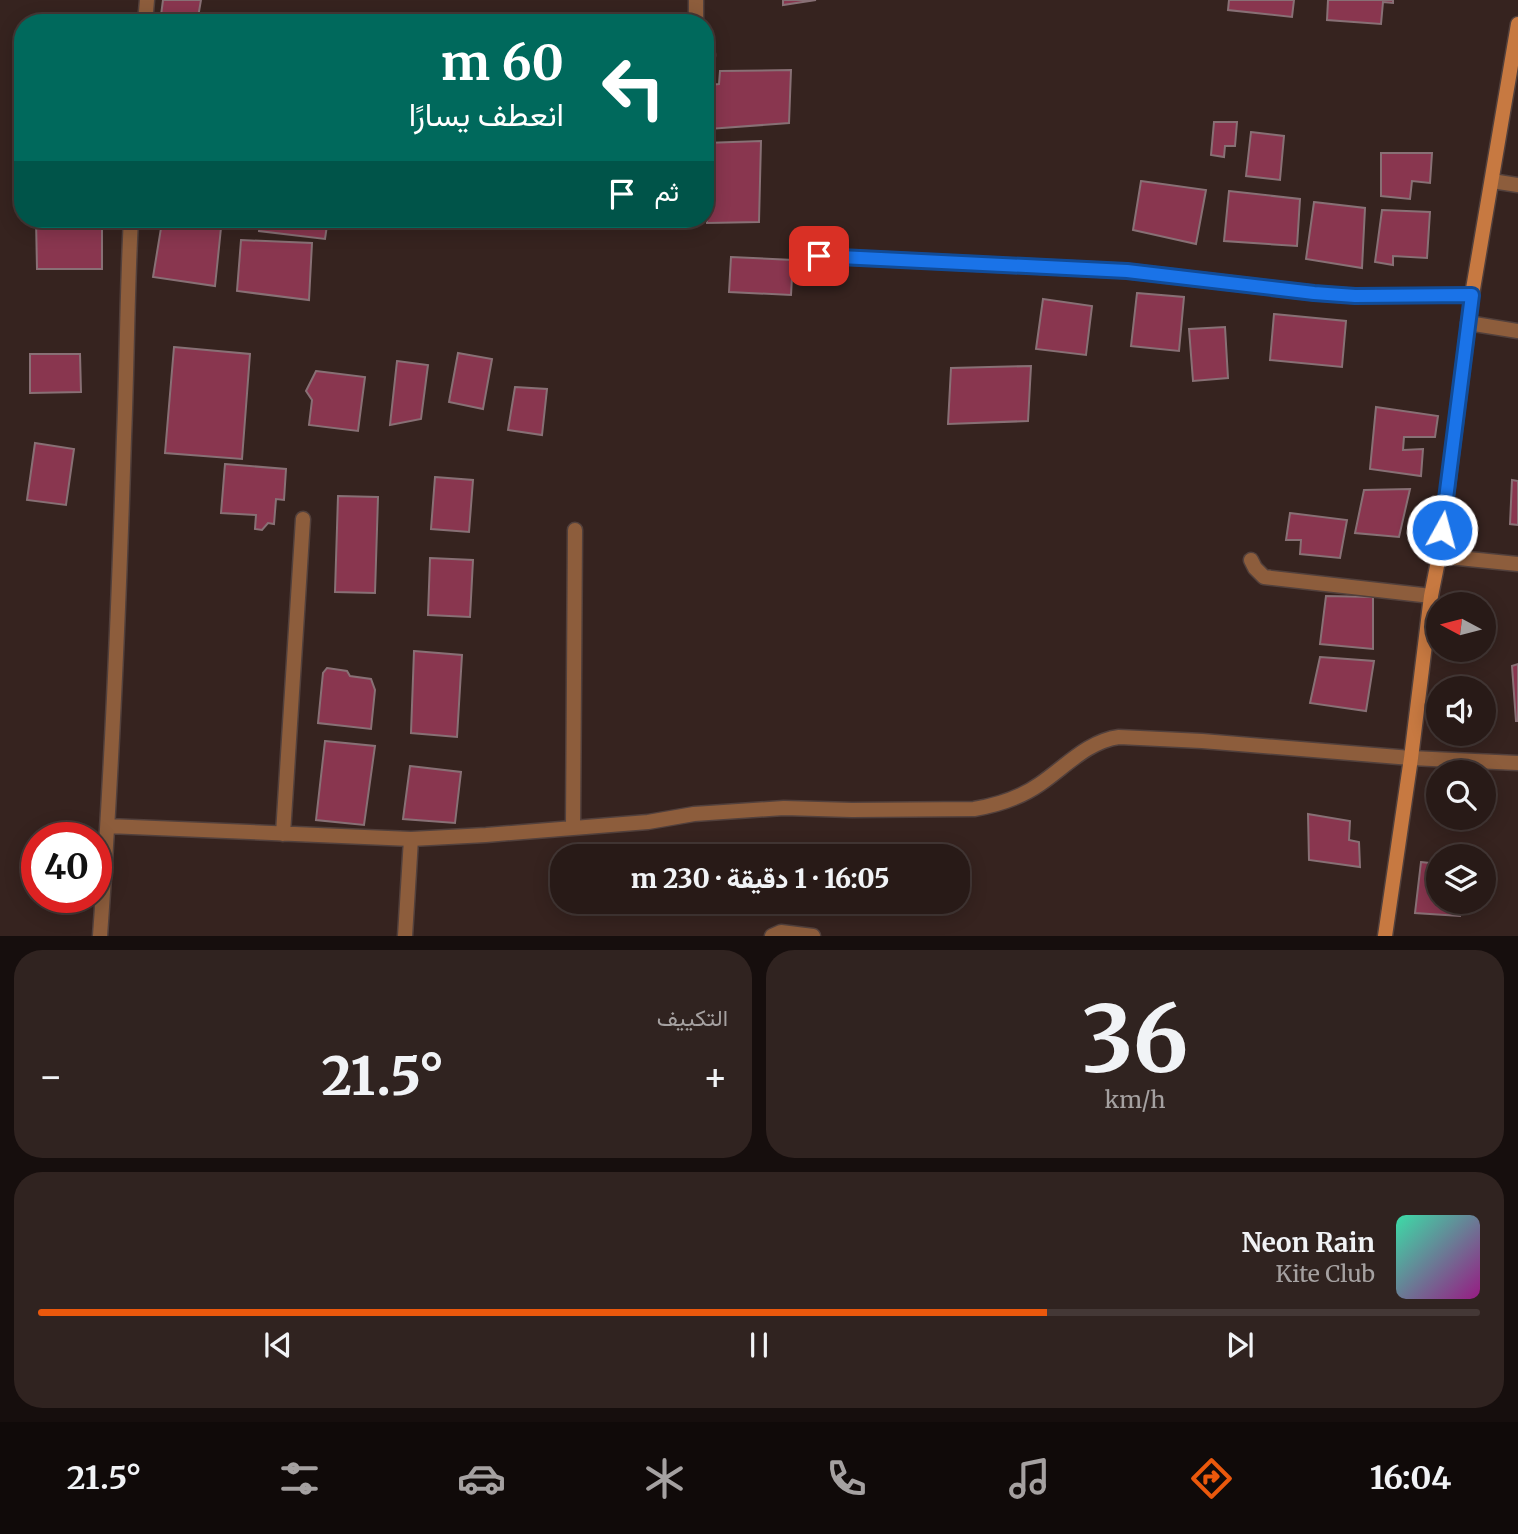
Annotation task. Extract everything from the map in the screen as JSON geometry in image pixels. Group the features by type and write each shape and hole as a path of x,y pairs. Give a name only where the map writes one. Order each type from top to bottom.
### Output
{"street":[{"path":"1432,592 1472,295 1518,24"},
{"path":"1492,181 1518,185"},
{"path":"108,822 131,228"},
{"path":"819,256 1127,271 1355,296 1472,295"},
{"path":"1468,323 1518,331"},
{"path":"283,834 303,519"},
{"path":"573,827 575,530"},
{"path":"1438,556 1518,564"},
{"path":"1251,560 1264,577 1426,595"},
{"path":"1385,936 1426,636"},
{"path":"112,826 411,839 648,822 694,814 784,808 961,809 994,806 1013,800 1038,786 1095,744 1119,737 1518,763"},
{"path":"405,936 411,839"},
{"path":"100,936 102,913"},
{"path":"772,936 781,932 813,936"}],"building":[{"path":"163,0 201,0 199,14 161,14"},
{"path":"783,0 816,0 783,5"},
{"path":"1229,0 1294,0 1292,17 1228,10"},
{"path":"1328,0 1393,0 1393,3 1383,2 1381,24 1327,20"},
{"path":"791,70 789,123 714,129 714,84 719,84 720,71"},
{"path":"1214,122 1237,122 1235,146 1225,146 1224,157 1211,155"},
{"path":"1251,132 1284,136 1280,180 1246,176"},
{"path":"761,141 759,222 714,223 714,143"},
{"path":"1381,153 1432,153 1430,183 1412,181 1410,199 1381,196"},
{"path":"1141,181 1206,190 1196,244 1133,230"},
{"path":"1229,191 1300,199 1297,246 1224,241"},
{"path":"1314,202 1365,208 1362,268 1306,259"},
{"path":"1382,210 1430,212 1427,258 1393,256 1393,265 1375,262"},
{"path":"36,228 102,228 102,269 37,269"},
{"path":"161,228 221,228 215,286 153,277"},
{"path":"259,228 327,228 325,239 259,231"},
{"path":"241,240 312,243 309,300 237,291"},
{"path":"731,257 793,260 791,295 729,292"},
{"path":"1137,293 1184,297 1179,351 1131,346"},
{"path":"1043,299 1092,306 1086,355 1036,349"},
{"path":"1274,314 1346,321 1342,367 1270,360"},
{"path":"1225,327 1228,378 1193,381 1189,329"},
{"path":"174,347 250,354 242,459 165,453"},
{"path":"458,353 492,359 483,409 449,402"},
{"path":"30,354 80,354 81,392 30,393"},
{"path":"397,361 428,365 421,419 390,425"},
{"path":"1031,366 1028,421 948,424 951,368"},
{"path":"316,371 365,377 358,431 309,425 312,400 306,391"},
{"path":"515,387 547,389 542,435 508,430"},
{"path":"1376,407 1438,416 1435,437 1404,437 1403,450 1423,449 1421,476 1370,469"},
{"path":"35,443 74,449 66,505 27,500"},
{"path":"225,464 286,469 284,500 276,499 274,524 268,523 262,530 255,529 256,515 221,513"},
{"path":"435,477 473,480 469,532 431,529"},
{"path":"1512,480 1518,481 1518,525 1510,524"},
{"path":"1410,489 1399,537 1355,533 1364,490"},
{"path":"338,496 378,497 375,593 335,592"},
{"path":"1290,513 1347,520 1340,558 1300,554 1301,540 1286,540"},
{"path":"430,558 473,560 470,617 428,615"},
{"path":"1326,596 1373,597 1373,649 1320,644"},
{"path":"414,651 462,655 457,737 411,733"},
{"path":"1320,657 1374,661 1366,711 1310,703"},
{"path":"1518,664 1518,721 1516,721 1512,666"},
{"path":"327,668 347,671 350,676 371,679 375,690 371,729 318,723 323,673"},
{"path":"325,741 375,746 364,825 316,820"},
{"path":"410,766 461,772 455,823 403,819"},
{"path":"1308,814 1350,821 1349,840 1359,842 1360,867 1309,860"},
{"path":"1421,862 1426,863 1426,914 1415,913"}],"route":[{"path":"819,256 1127,271 1355,296 1472,295 1442,530"}]}
